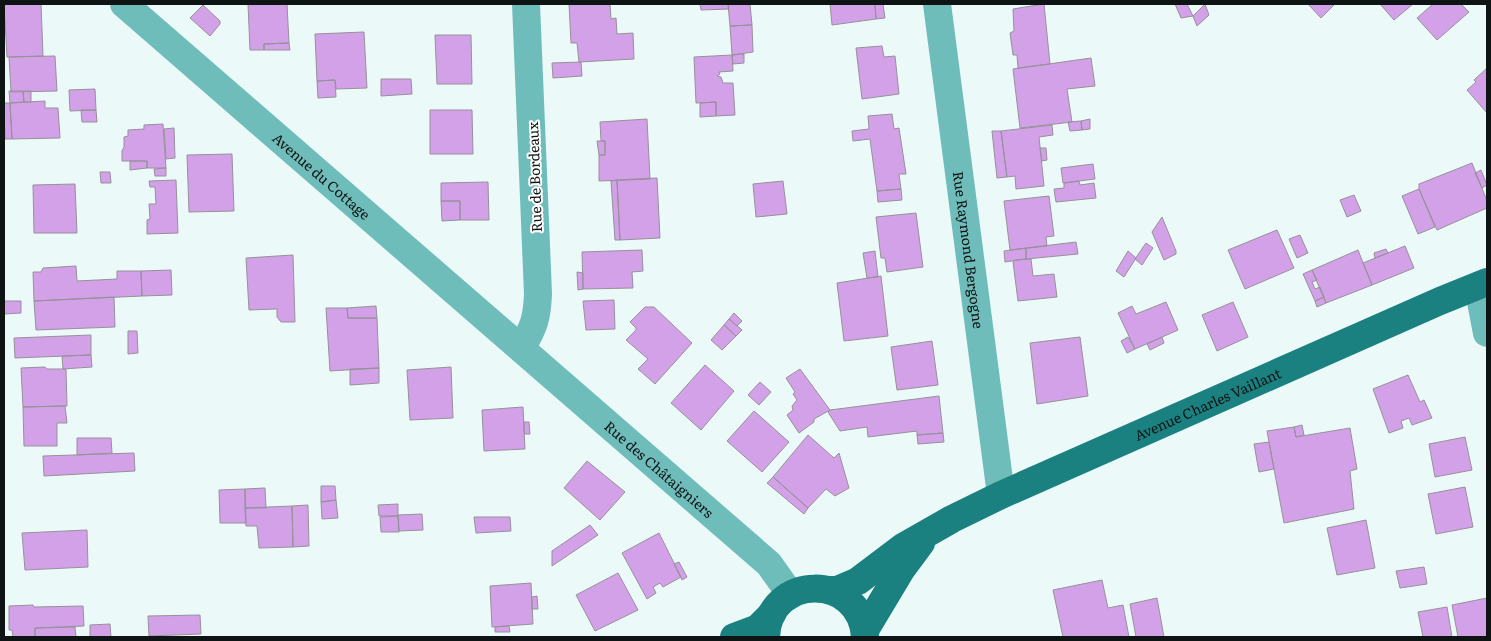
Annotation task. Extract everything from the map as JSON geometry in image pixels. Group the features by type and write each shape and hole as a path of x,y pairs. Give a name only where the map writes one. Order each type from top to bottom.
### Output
{"main road":[{"name":"Avenue Charles Vaillant","path":"829,590 837,590 858,581 896,551 1001,495 1440,301 1483,284"},
{"name":"Avenue Charles Vaillant","path":"865,633 901,570 931,531"},
{"path":"734,637 769,626 778,604 791,595 807,588 829,590 844,598 856,609 865,633"}],"street":[{"name":"Avenue du Cottage","path":"124,4 522,347"},
{"name":"Rue de Bordeaux","path":"522,347 532,330 537,314 538,294 526,4"},
{"name":"Rue Raymond Bergogne","path":"937,4 1001,495"},
{"path":"1483,284 1487,333"},
{"name":"Rue des Châtaigniers","path":"522,347 769,564 791,595"}],"building":[{"path":"4,4 41,4 43,56 7,57"},
{"path":"248,4 287,4 289,43 264,44 264,50 250,50"},
{"path":"569,4 610,4 611,19 616,18 617,34 633,33 634,59 579,62 577,43 571,43"},
{"path":"700,4 728,4 729,9 701,10"},
{"path":"728,4 750,4 752,25 730,26"},
{"path":"830,4 875,4 876,19 832,25"},
{"path":"875,4 883,4 885,18 876,19"},
{"path":"1044,4 1050,64 1018,68 1017,55 1013,55 1010,33 1014,31 1013,9"},
{"path":"1175,4 1187,4 1193,16 1181,18"},
{"path":"1205,4 1209,15 1197,26 1193,16"},
{"path":"1308,4 1335,4 1321,18"},
{"path":"1380,4 1413,4 1394,20"},
{"path":"1433,4 1461,4 1469,12 1437,40 1417,18"},
{"path":"203,5 220,21 220,24 210,36 190,18"},
{"path":"752,25 753,52 732,55 730,26"},
{"path":"364,32 367,88 336,89 335,80 317,81 315,34"},
{"path":"435,35 471,35 472,84 437,84"},
{"path":"289,43 290,50 264,50 264,44"},
{"path":"882,46 884,57 895,56 899,94 862,99 856,48"},
{"path":"744,54 744,63 733,64 732,55"},
{"path":"732,55 733,71 719,72 720,74 717,76 721,77 723,83 733,83 735,115 716,116 716,102 696,103 694,57"},
{"path":"55,56 57,91 11,92 9,57"},
{"path":"1091,58 1095,86 1067,89 1072,122 1020,128 1013,69"},
{"path":"581,62 582,76 553,78 552,63"},
{"path":"1487,68 1487,113 1467,90 1476,82 1474,80"},
{"path":"381,79 411,79 412,94 381,96"},
{"path":"335,80 336,97 318,98 317,81"},
{"path":"95,89 96,110 70,111 69,90"},
{"path":"9,91 23,91 24,102 10,103"},
{"path":"23,91 31,91 31,102 24,102"},
{"path":"45,101 45,108 58,108 60,138 12,139 10,103"},
{"path":"716,102 716,116 700,117 700,103"},
{"path":"4,103 10,103 12,139 5,139"},
{"path":"81,110 96,110 97,122 82,122"},
{"path":"430,110 472,110 473,154 430,154"},
{"path":"892,114 894,129 899,128 906,174 899,174 901,189 877,191 870,139 853,141 852,131 869,129 868,116"},
{"path":"647,119 650,179 599,181 599,155 605,155 605,141 601,141 600,122"},
{"path":"1090,119 1090,129 1082,130 1081,121"},
{"path":"1081,121 1082,130 1070,131 1068,122"},
{"path":"163,124 166,168 147,168 147,161 122,161 124,137 128,136 128,130 144,129 144,125"},
{"path":"1052,125 1053,135 1039,137 1044,186 1016,189 1015,176 1007,177 1001,131"},
{"path":"174,128 175,158 166,159 164,129"},
{"path":"992,131 1001,131 1007,177 997,178"},
{"path":"597,141 605,141 605,155 599,155"},
{"path":"1040,148 1046,148 1047,160 1042,161"},
{"path":"232,154 234,211 189,212 187,155"},
{"path":"130,161 147,161 147,168 130,170"},
{"path":"1472,163 1487,201 1487,208 1437,230 1419,189 1419,184"},
{"path":"1093,164 1095,179 1063,183 1061,168"},
{"path":"166,168 166,176 155,176 154,169"},
{"path":"1481,170 1487,185 1482,188 1475,173"},
{"path":"100,172 110,172 111,183 101,183"},
{"path":"657,178 660,238 620,240 617,180"},
{"path":"176,180 178,233 147,234 147,220 150,219 149,204 156,204 155,187 150,187 149,181"},
{"path":"617,180 620,240 615,240 611,181"},
{"path":"783,181 787,214 756,217 753,184"},
{"path":"1079,181 1080,185 1094,183 1096,198 1056,202 1054,189 1064,188 1064,183"},
{"path":"488,182 489,220 460,220 460,201 441,201 441,183"},
{"path":"75,184 77,233 34,233 33,185"},
{"path":"901,189 902,200 878,202 877,191"},
{"path":"1419,189 1435,227 1418,234 1402,196"},
{"path":"1354,195 1361,211 1347,217 1340,200"},
{"path":"1049,196 1054,236 1046,237 1047,246 1010,250 1004,201"},
{"path":"441,201 460,201 460,220 442,221"},
{"path":"916,213 923,267 887,272 885,258 881,258 876,217"},
{"path":"1162,217 1176,251 1176,254 1164,260 1152,232"},
{"path":"1277,230 1294,268 1245,289 1228,250"},
{"path":"1300,235 1308,253 1297,258 1289,239"},
{"path":"1076,242 1078,254 1026,259 1026,248"},
{"path":"1146,243 1153,248 1142,265 1135,259"},
{"path":"1405,246 1414,268 1372,285 1363,263"},
{"path":"1026,248 1026,259 1005,262 1004,251"},
{"path":"1386,249 1388,253 1375,258 1374,253"},
{"path":"642,250 643,271 632,272 633,288 583,289 582,252"},
{"path":"1358,250 1372,285 1326,303 1312,270"},
{"path":"875,251 878,277 867,278 863,253"},
{"path":"1128,251 1136,258 1124,277 1116,271"},
{"path":"293,255 295,322 281,322 277,317 277,309 249,310 246,258"},
{"path":"1031,259 1033,276 1054,274 1057,297 1018,301 1013,262 1015,260"},
{"path":"76,266 77,281 117,279 117,271 141,271 142,296 34,301 33,272 41,272 43,268"},
{"path":"171,270 172,295 142,296 141,271"},
{"path":"1312,270 1317,280 1312,282 1315,289 1320,287 1324,297 1315,301 1303,274"},
{"path":"577,272 583,273 583,289 578,290"},
{"path":"881,276 888,336 844,341 837,283"},
{"path":"114,297 115,327 36,330 34,301"},
{"path":"1324,297 1326,303 1317,307 1315,301"},
{"path":"614,300 615,329 586,330 583,301"},
{"path":"4,301 21,301 21,313 4,314"},
{"path":"1166,302 1178,330 1135,349 1118,313 1132,306 1136,314"},
{"path":"1233,302 1248,337 1217,351 1202,315"},
{"path":"376,306 377,318 348,318 347,308"},
{"path":"645,307 654,307 692,343 655,384 638,369 648,359 626,340 636,330 630,322"},
{"path":"326,308 347,308 348,318 377,318 379,368 330,371"},
{"path":"734,313 742,321 737,326 729,319"},
{"path":"729,319 742,330 736,336 724,325"},
{"path":"724,325 736,336 722,350 711,340"},
{"path":"128,331 137,331 138,353 128,354"},
{"path":"91,335 91,355 15,358 14,338"},
{"path":"1080,337 1088,396 1037,404 1030,343"},
{"path":"1128,337 1135,349 1127,353 1121,341"},
{"path":"1162,337 1164,343 1150,350 1147,344"},
{"path":"932,341 938,385 897,390 891,347"},
{"path":"91,355 92,367 63,369 62,356"},
{"path":"705,365 734,391 701,430 671,403"},
{"path":"45,367 47,369 66,369 67,406 23,407 21,368"},
{"path":"451,367 453,418 410,420 407,370"},
{"path":"379,368 379,383 350,385 350,369"},
{"path":"800,369 830,410 814,419 814,422 799,433 787,415 793,410 792,406 797,400 793,394 795,392 786,378"},
{"path":"1408,375 1420,402 1424,400 1432,418 1412,425 1409,418 1401,421 1403,428 1389,433 1373,389"},
{"path":"760,382 771,392 759,405 748,395"},
{"path":"939,396 943,433 917,435 917,431 868,437 867,427 840,431 828,412 830,410"},
{"path":"65,406 67,423 57,423 57,446 24,446 23,407"},
{"path":"523,407 525,449 484,451 482,410"},
{"path":"754,411 789,442 762,472 727,441"},
{"path":"524,422 529,422 530,434 524,434"},
{"path":"1302,425 1304,435 1296,437 1294,427"},
{"path":"1294,427 1296,437 1350,428 1357,469 1350,471 1354,509 1284,523 1267,431"},
{"path":"943,433 944,442 918,444 917,435"},
{"path":"808,435 834,458 839,453 849,488 835,496 826,489 808,508 773,477"},
{"path":"1465,437 1472,470 1435,477 1429,444"},
{"path":"77,438 111,438 112,453 77,455"},
{"path":"1269,442 1274,469 1259,472 1254,444"},
{"path":"134,453 135,471 44,476 43,456"},
{"path":"587,461 625,492 600,520 564,488"},
{"path":"773,477 808,508 804,514 767,483"},
{"path":"321,486 335,486 336,500 321,502"},
{"path":"1465,487 1473,527 1436,534 1428,494"},
{"path":"265,488 266,508 245,508 245,489"},
{"path":"245,489 246,523 220,523 219,490"},
{"path":"336,500 338,518 322,519 321,502"},
{"path":"398,504 398,516 379,516 378,505"},
{"path":"308,505 309,546 293,547 292,506"},
{"path":"292,506 293,547 259,548 257,526 246,526 245,508"},
{"path":"422,514 423,530 399,531 398,515"},
{"path":"398,516 399,532 381,532 380,517"},
{"path":"474,517 510,517 511,531 476,533"},
{"path":"1366,520 1375,568 1337,575 1327,528"},
{"path":"590,525 598,535 552,566 552,551"},
{"path":"87,530 88,567 25,570 22,533"},
{"path":"659,533 681,577 663,587 660,583 653,587 656,593 647,599 622,553"},
{"path":"679,562 687,577 682,580 674,564"},
{"path":"1424,567 1427,584 1400,588 1396,571"},
{"path":"618,573 638,610 595,631 576,595"},
{"path":"1102,580 1108,608 1123,605 1129,637 1063,637 1053,590"},
{"path":"531,583 533,624 492,627 490,586"},
{"path":"537,596 538,609 532,609 532,597"},
{"path":"1157,598 1164,637 1136,637 1130,604"},
{"path":"1487,598 1487,637 1458,637 1452,605"},
{"path":"33,605 34,607 83,606 84,626 35,628 35,637 13,637 12,630 9,630 9,606"},
{"path":"1447,607 1452,637 1423,637 1418,612"},
{"path":"200,615 201,634 149,636 148,616"},
{"path":"110,624 111,637 90,637 90,625"},
{"path":"509,626 510,632 495,632 495,627"},
{"path":"75,627 76,637 35,637 35,628"}]}
